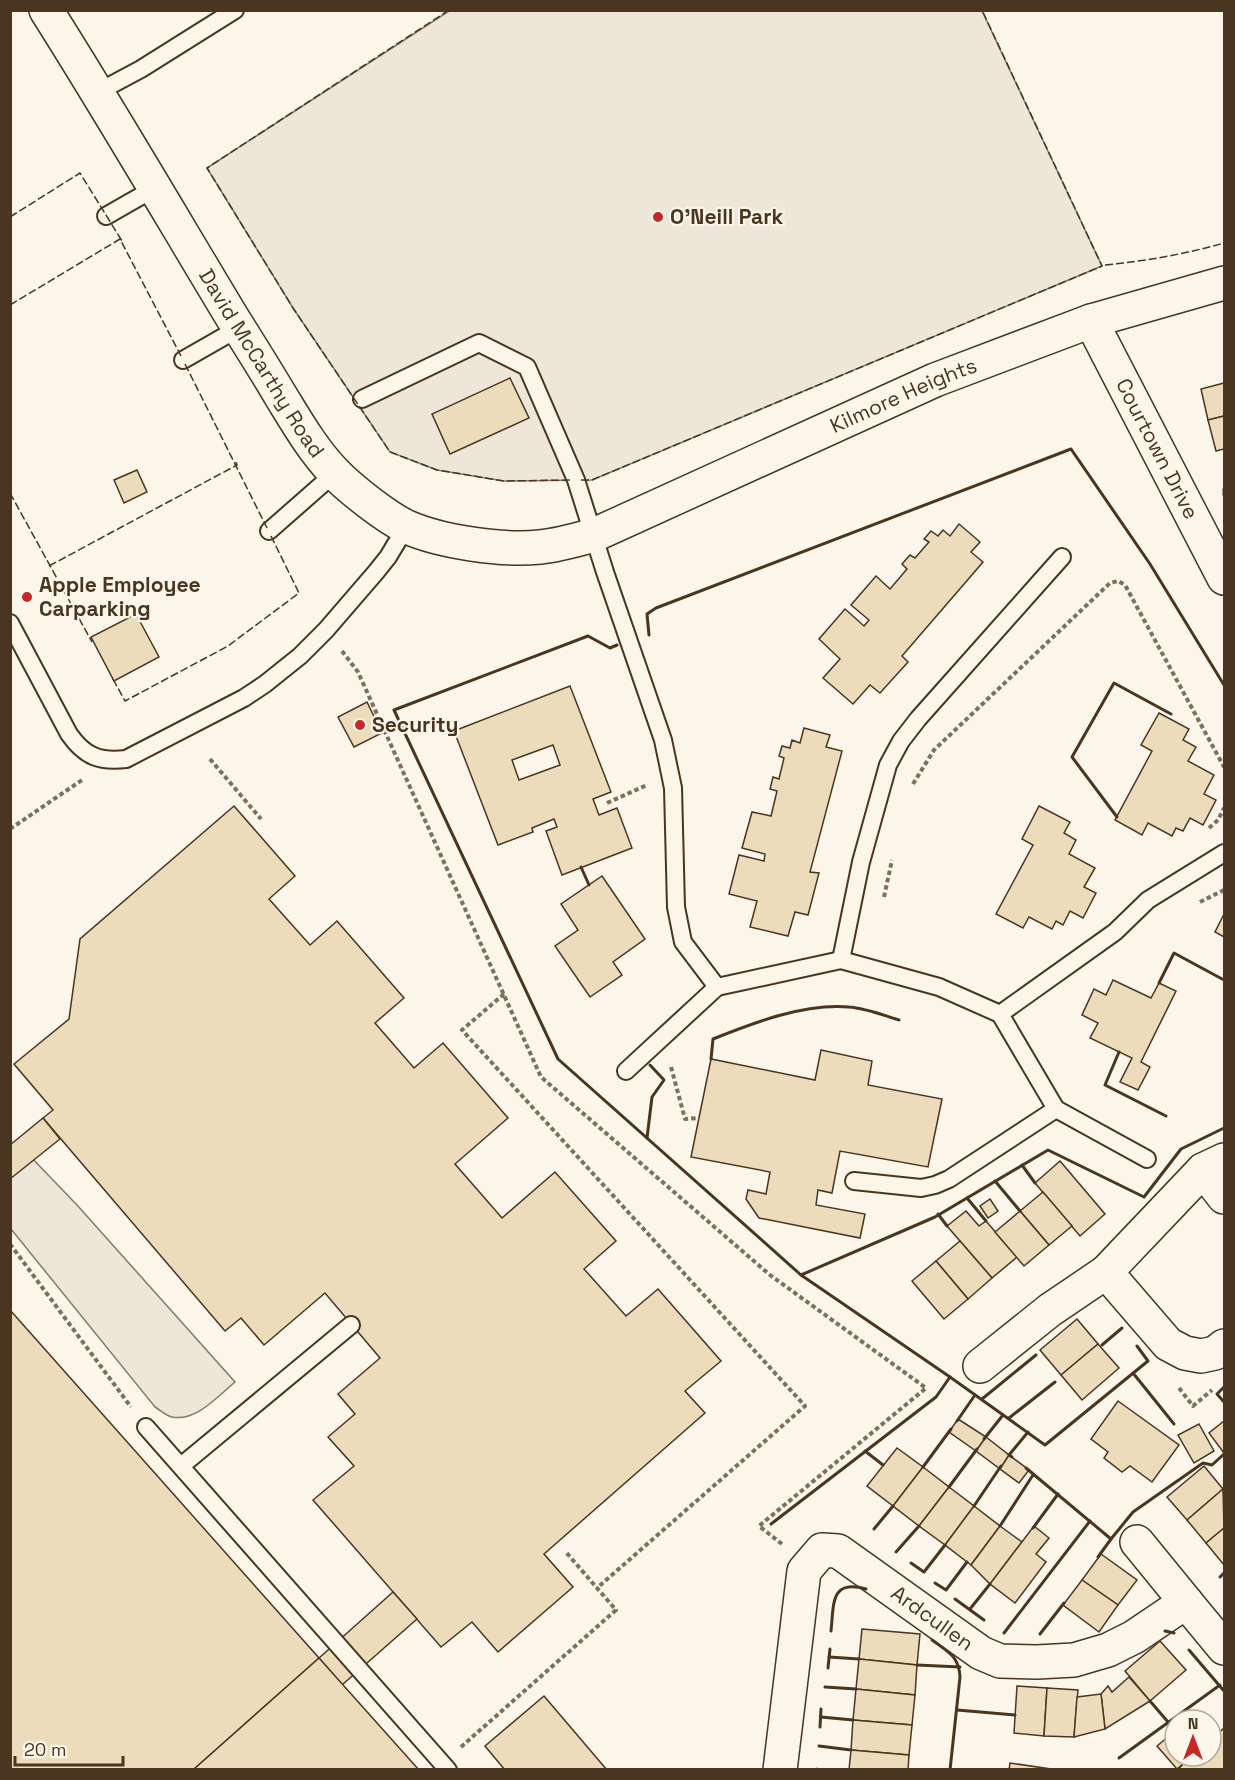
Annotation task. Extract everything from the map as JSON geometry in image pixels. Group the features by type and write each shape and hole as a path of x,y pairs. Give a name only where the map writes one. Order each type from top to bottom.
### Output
{"street":[{"name":"David McCarthy Road","path":"46,10 308,440 335,473 373,505 406,526 439,537 507,548 539,547 594,535"},
{"name":"Kilmore Heights","path":"594,535 935,380 1091,321 1224,283"},
{"name":"Courtown Drive","path":"1091,321 1224,578"},
{"path":"980,1366 1050,1310 1106,1272 1214,1165 1224,1197"},
{"path":"1106,1272 1168,1344 1185,1353 1201,1356 1215,1353 1224,1346"},
{"path":"1137,1542 1224,1648"},
{"name":"Ardcullen","path":"808,1564 822,1550 838,1551 966,1644 1000,1660 1037,1662 1074,1660 1108,1650 1134,1637 1186,1602"},
{"path":"780,1770 804,1570 808,1564"}],"lane":[{"path":"98,92 141,69 235,10"},
{"path":"106,216 155,188"},
{"path":"183,360 239,328"},
{"path":"362,399 479,343 527,367 576,480 663,740 673,788 676,907 683,942 717,987"},
{"path":"269,531 335,473"},
{"path":"10,622 77,746 97,758 110,761 126,759 244,698 300,656 326,630 388,556 406,526"},
{"path":"841,960 861,862 888,765 900,741 1062,557"},
{"path":"1000,1014 1115,932 1148,900 1224,853"},
{"path":"626,1071 717,987 841,960 939,987 1000,1014 1056,1108 1147,1159"},
{"path":"854,1181 921,1188 935,1185 949,1179 1056,1108"},
{"path":"181,1466 351,1324"},
{"path":"146,1426 446,1767"}],"path":[{"path":"910,790 934,750 1110,583 1118,581 1125,585 1224,767"},
{"path":"326,630 358,672 541,1077 770,1275 926,1388 759,1526 808,1564"},
{"path":"210,759 261,819"},
{"path":"10,829 110,761"},
{"path":"607,802 651,783 652,790"},
{"path":"1202,834 1218,820 1224,808"},
{"path":"848,931 867,921 877,909 885,894 893,855"},
{"path":"504,994 462,1030 805,1406 597,1588"},
{"path":"649,1049 670,1063 685,1119 699,1118"},
{"path":"10,1244 146,1426"},
{"path":"1178,1388 1193,1406 1217,1387"},
{"path":"446,1767 615,1610 565,1551"}],"shaded area":[{"name":"O'Neill Park","path":"449,11 982,11 1102,266 592,480 504,481 437,470 390,452 293,308 207,168"},
{"path":"27,1153 77,1205 235,1382 206,1407 181,1418 165,1414 155,1407 11,1229 10,1167"}],"building":[{"path":"510,378 529,418 450,454 432,414"},
{"path":"1224,383 1224,416 1208,420 1201,389"},
{"path":"1224,416 1224,449 1216,451 1208,420"},
{"path":"137,470 147,492 124,503 114,480"},
{"path":"959,524 980,542 971,552 983,562 902,656 908,662 880,693 870,685 853,704 823,678 840,659 819,639 845,609 864,626 869,620 851,605 876,576 890,589 907,569 902,564 910,555 915,558 929,542 924,539 931,531 938,536 943,530 950,536"},
{"path":"136,614 159,657 114,681 91,637"},
{"path":"570,686 611,792 593,799 599,815 617,808 632,848 562,875 546,831 557,827 554,819 532,828 533,832 498,845 454,731","holes":["553,745 560,765 519,780 512,760"]},
{"name":"Security","path":"367,702 382,733 354,747 338,717"},
{"path":"1159,713 1189,729 1183,740 1196,747 1188,761 1214,775 1204,794 1216,800 1203,825 1190,818 1183,831 1176,828 1172,836 1148,823 1142,835 1115,820 1152,751 1141,745"},
{"path":"804,728 830,735 826,747 842,751 810,872 819,873 808,915 795,912 788,936 750,927 757,901 729,894 739,855 764,861 765,854 742,848 752,812 771,816 777,791 770,789 773,777 779,779 784,758 779,756 782,746 790,748 792,740 800,743"},
{"path":"234,806 295,876 269,899 310,945 337,921 404,998 375,1023 414,1068 443,1043 508,1118 455,1164 502,1218 555,1172 616,1241 584,1269 626,1316 658,1289 721,1361 685,1391 705,1413 544,1554 573,1587 498,1652 472,1622 441,1647 313,1500 354,1466 328,1437 355,1414 338,1394 380,1358 325,1293 264,1345 241,1318 225,1331 43,1118 53,1110 14,1064 69,1019 80,939"},
{"path":"1039,806 1070,822 1064,833 1076,840 1069,854 1095,868 1084,887 1096,893 1083,918 1070,911 1063,925 1056,921 1052,929 1029,917 1023,928 996,914 1033,845 1022,839"},
{"path":"602,876 645,939 613,962 622,975 590,997 555,946 578,930 561,904"},
{"path":"1224,914 1224,937 1215,932"},
{"path":"1113,980 1151,998 1159,983 1176,991 1141,1062 1150,1067 1138,1090 1120,1082 1132,1058 1090,1038 1098,1023 1082,1015 1094,989 1106,995"},
{"path":"821,1050 872,1061 868,1085 942,1099 928,1167 840,1151 832,1193 818,1190 816,1205 865,1214 860,1238 759,1218 746,1199 748,1190 766,1194 770,1172 691,1157 711,1059 815,1080"},
{"path":"43,1118 60,1139 10,1179 10,1145"},
{"path":"1060,1161 1105,1214 1080,1236 1035,1183"},
{"path":"1043,1192 1072,1226 1049,1245 1020,1211"},
{"path":"990,1199 998,1211 988,1218 980,1206"},
{"path":"966,1211 979,1226 986,1221 1017,1257 992,1278 947,1226"},
{"path":"1020,1211 1049,1245 1024,1266 995,1232"},
{"path":"960,1241 992,1278 968,1299 936,1261"},
{"path":"936,1261 968,1299 944,1319 912,1281"},
{"path":"10,1310 319,1658 193,1770 10,1770"},
{"path":"1077,1319 1098,1344 1061,1375 1040,1350"},
{"path":"1098,1344 1119,1368 1082,1400 1061,1375"},
{"path":"1118,1401 1179,1445 1152,1482 1130,1466 1122,1472 1104,1458 1108,1452 1091,1439"},
{"path":"958,1419 986,1437 976,1451 949,1432"},
{"path":"1224,1421 1224,1453 1209,1433"},
{"path":"1199,1424 1214,1451 1194,1463 1178,1435"},
{"path":"986,1437 1009,1455 1000,1469 976,1451"},
{"path":"897,1448 923,1467 893,1506 867,1486"},
{"path":"1009,1455 1029,1470 1019,1483 1000,1469"},
{"path":"1204,1466 1223,1489 1187,1520 1167,1497"},
{"path":"923,1467 949,1487 919,1526 893,1506"},
{"path":"949,1487 974,1506 945,1545 919,1526"},
{"path":"1223,1489 1224,1528 1206,1543 1187,1520"},
{"path":"974,1506 1000,1526 971,1565 945,1545"},
{"path":"1000,1526 1022,1542 990,1584 971,1565"},
{"path":"1034,1526 1049,1538 1036,1554 1046,1562 1015,1603 990,1584"},
{"path":"1224,1528 1224,1565 1206,1543"},
{"path":"1101,1554 1137,1580 1118,1605 1082,1580"},
{"path":"1082,1580 1118,1605 1099,1632 1063,1605"},
{"path":"393,1592 417,1619 342,1685 319,1658"},
{"path":"862,1629 920,1634 917,1665 859,1659"},
{"path":"1160,1641 1186,1670 1150,1701 1125,1671"},
{"path":"319,1658 419,1770 193,1770"},
{"path":"859,1659 917,1665 915,1695 856,1689"},
{"path":"1129,1677 1150,1701 1105,1729 1101,1694 1108,1686 1112,1692"},
{"path":"1017,1686 1047,1688 1044,1736 1014,1733"},
{"path":"1047,1688 1078,1690 1074,1737 1044,1736"},
{"path":"856,1689 915,1695 912,1725 853,1720"},
{"path":"1101,1694 1105,1729 1074,1737 1077,1697"},
{"path":"544,1696 607,1770 505,1770 485,1746"},
{"path":"853,1720 912,1725 909,1755 851,1750"},
{"path":"1223,1729 1224,1769 1177,1770 1179,1768 1223,1768"},
{"path":"1163,1741 1163,1753 1157,1746"},
{"path":"851,1750 909,1755 908,1770 849,1770"},
{"path":"1010,1763 1058,1770 1009,1770"}],"fence":[{"path":"449,10 207,168 293,308 390,452 437,470 504,481 572,480"},
{"path":"581,480 592,480 1102,266 982,10"},
{"path":"10,217 80,173 122,241"},
{"path":"10,305 120,239 181,356"},
{"path":"1105,265 1165,257 1224,243"},
{"path":"185,364 267,528"},
{"path":"49,566 237,465 236,462"},
{"path":"10,493 92,642"},
{"path":"113,679 125,701 228,646 299,593 271,536"}],"wall":[{"path":"649,635 647,614 656,608 1071,449 1150,564 1224,685"},
{"path":"1224,489 1224,495"},
{"path":"617,645 610,648 588,636 394,710 558,1059 801,1275 935,1217 1048,1150 1144,1197 1181,1149 1224,1128"},
{"path":"1117,817 1072,757 1114,683 1171,714"},
{"path":"581,867 589,885"},
{"path":"1159,983 1174,953 1224,980"},
{"path":"711,1059 713,1039 779,1015 797,1011 849,1007 868,1010 899,1020"},
{"path":"1119,1052 1105,1085 1166,1116"},
{"path":"647,1138 652,1097 664,1080 650,1065"},
{"path":"1022,1165 1035,1183"},
{"path":"995,1181 1020,1211"},
{"path":"967,1198 986,1221"},
{"path":"938,1214 947,1226"},
{"path":"801,1275 1045,1445 1148,1361 1137,1346"},
{"path":"1102,1345 1122,1328"},
{"path":"982,1399 1036,1355"},
{"path":"1133,1373 1174,1424"},
{"path":"771,1524 936,1397 950,1377"},
{"path":"1009,1418 1055,1382"},
{"path":"1224,1387 1217,1394 1224,1402"},
{"path":"957,1421 975,1395"},
{"path":"984,1439 1003,1415"},
{"path":"923,1467 951,1429"},
{"path":"1012,1457 1009,1455 1028,1432"},
{"path":"949,1487 977,1449"},
{"path":"865,1451 883,1465"},
{"path":"1026,1468 1111,1539 1133,1512 1203,1463 1212,1465 1224,1454"},
{"path":"974,1506 1001,1466"},
{"path":"1000,1526 1033,1475"},
{"path":"1033,1528 1058,1494"},
{"path":"874,1529 893,1506"},
{"path":"1004,1633 1090,1521"},
{"path":"896,1552 919,1526"},
{"path":"1098,1557 1111,1539"},
{"path":"911,1563 924,1572 945,1545"},
{"path":"935,1583 946,1590 967,1562"},
{"path":"1220,1577 1224,1573"},
{"path":"970,1609 990,1584"},
{"path":"831,1631 834,1603 840,1591 854,1587 866,1589"},
{"path":"955,1599 984,1620"},
{"path":"1040,1634 1064,1603"},
{"path":"1165,1631 1174,1633"},
{"path":"932,1640 952,1655 960,1677 950,1770"},
{"path":"828,1668 830,1649"},
{"path":"1189,1650 1224,1691"},
{"path":"829,1657 859,1659"},
{"path":"917,1665 960,1667"},
{"path":"1119,1758 1220,1685"},
{"path":"825,1687 856,1689"},
{"path":"1150,1701 1163,1716"},
{"path":"820,1727 821,1709"},
{"path":"957,1710 1015,1715"},
{"path":"821,1717 853,1720"},
{"path":"819,1746 851,1750"}],"place":[{"name":"O'Neill Park","path":"658,217"},
{"name":"Apple Employee Carparking","path":"27,597"},
{"name":"Security","path":"360,725"}]}
